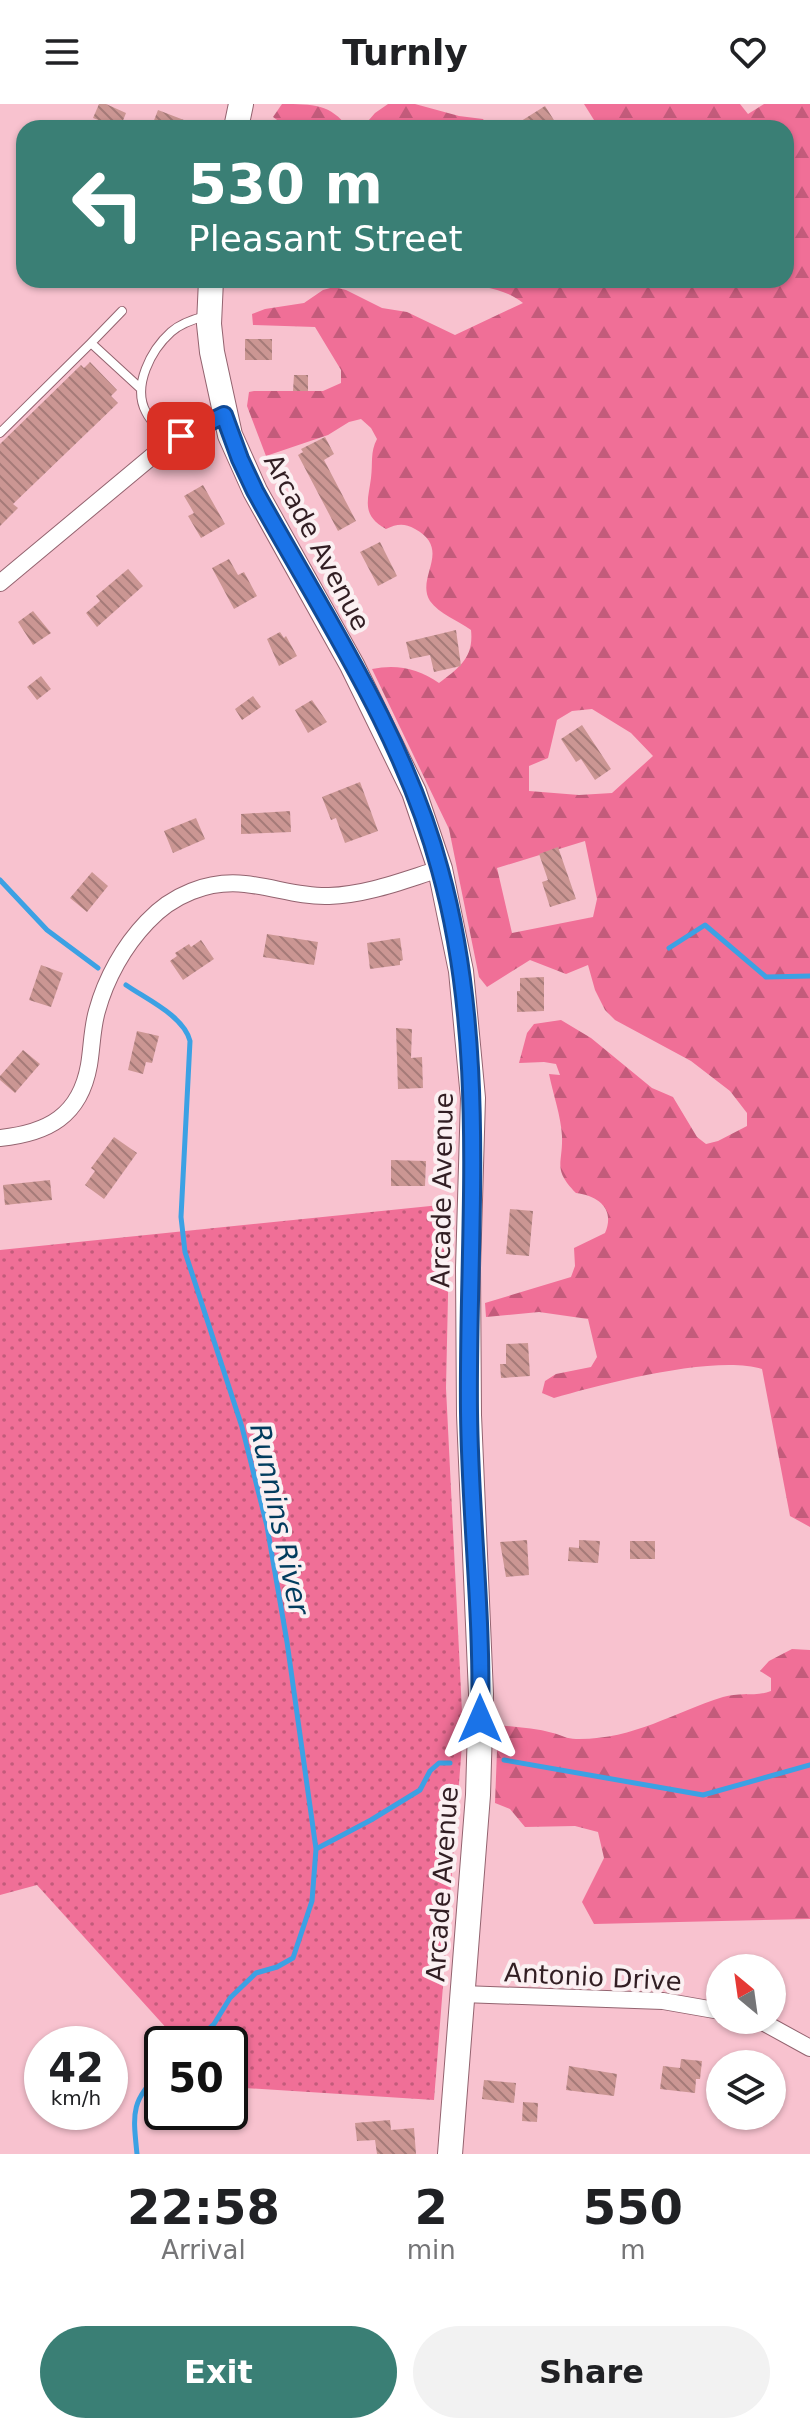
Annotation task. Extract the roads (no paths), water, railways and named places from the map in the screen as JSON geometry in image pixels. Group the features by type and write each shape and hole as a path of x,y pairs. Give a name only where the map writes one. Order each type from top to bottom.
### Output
{"main road":[{"name":"Arcade Avenue","path":"211,288 212,352 224,415 251,483 396,752 417,800 440,869 461,971 473,1098 468,1268 469,1415 481,1694 478,1795 450,2154"}],"street":[{"path":"0,583 170,442 224,415"},
{"path":"0,1138 31,1134 49,1127 73,1106 86,1078 94,1024 108,979 146,922 169,902 195,889 229,883 307,896 352,895 440,869"},
{"name":"Antonio Drive","path":"462,1994 663,2001 706,2009"},
{"path":"784,2034 810,2048"}],"lane":[{"path":"0,433 122,311"},
{"path":"170,442 145,412 140,388 146,368 170,333 191,320 211,315"},
{"path":"91,343 140,388"}],"waterway":[{"name":"Runnins River","path":"0,880 47,930 98,968"},
{"path":"669,948 705,925 766,977 810,976"},
{"name":"Runnins River","path":"126,985 172,1016 190,1041 181,1217 185,1252 242,1427 267,1526 316,1849 312,1901 293,1958 256,1973 230,1998 212,2026"},
{"path":"504,1760 703,1795 810,1765"},
{"path":"316,1849 420,1790 430,1771 439,1763 450,1763"},
{"name":"Runnins River","path":"137,2154 136,2108 144,2091"}]}
